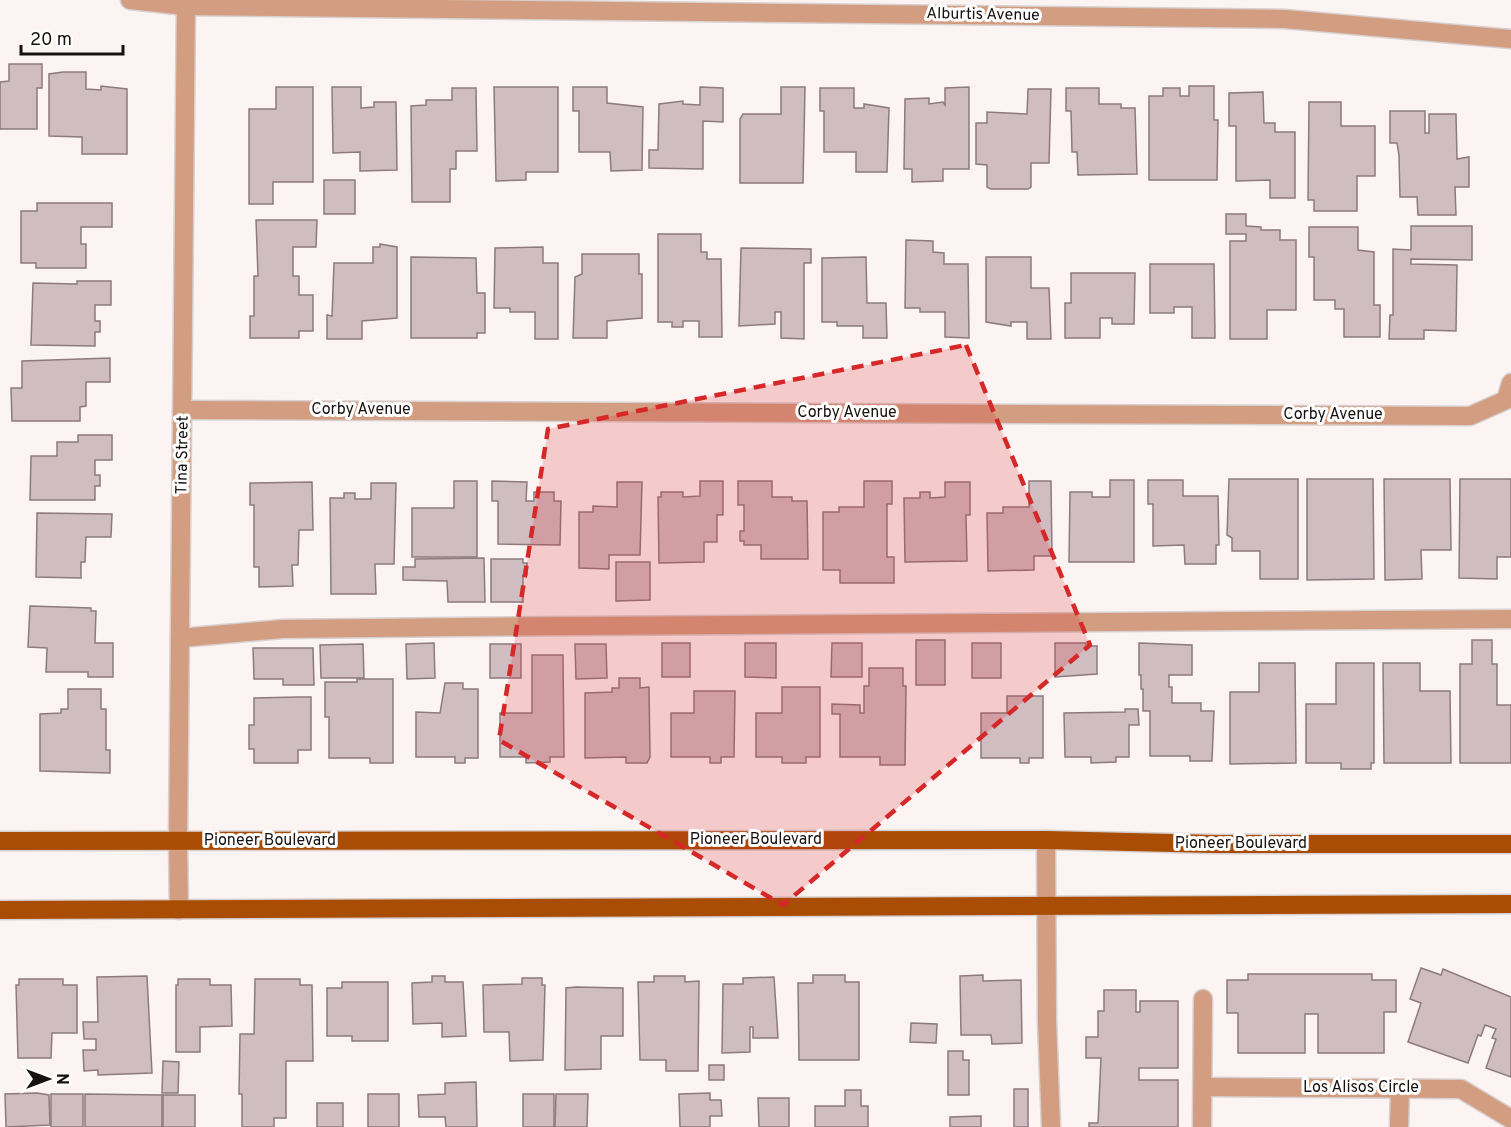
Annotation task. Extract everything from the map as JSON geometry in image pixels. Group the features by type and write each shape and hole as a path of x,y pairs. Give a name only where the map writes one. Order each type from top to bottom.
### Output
{"main road":[{"name":"Pioneer Boulevard","path":"0,841 1046,840 1214,844 1511,844"},
{"path":"0,910 1511,904"}],"street":[{"name":"Alburtis Avenue","path":"130,0 186,3 1285,19 1511,39"},
{"name":"Tina Street","path":"179,910 186,3"},
{"name":"Corby Avenue","path":"184,410 1470,416 1508,392"},
{"path":"180,638 282,629 1511,619"},
{"path":"1046,840 1047,1021 1051,1127"},
{"path":"1202,1127 1203,999"},
{"name":"Los Alisos Circle","path":"1203,1087 1461,1089 1511,1119"},
{"path":"1399,1127 1400,1089"}],"highlighted area":[{"path":"966,345 1090,645 783,905 499,740 548,429"}],"building":[{"path":"9,64 42,64 42,88 37,88 37,129 0,129 0,82 9,81"},
{"path":"86,72 86,89 101,90 101,86 127,89 127,154 82,154 82,137 49,136 49,74"},
{"path":"1189,86 1214,86 1214,120 1218,120 1217,180 1149,180 1149,96 1163,96 1163,88 1180,88 1180,96 1189,96"},
{"path":"276,87 313,87 313,182 273,182 273,204 249,204 249,109 276,109"},
{"path":"332,87 361,87 361,108 374,107 374,102 396,102 397,170 360,171 360,152 333,153"},
{"path":"494,87 558,87 558,172 526,172 526,180 496,181"},
{"path":"573,87 607,87 607,103 643,107 642,170 611,171 610,152 579,152 579,111 573,111"},
{"path":"700,87 723,88 723,122 703,121 703,169 649,168 649,150 658,150 659,104 683,101 683,104 700,105"},
{"path":"781,87 805,87 803,183 740,183 740,119 743,114 781,114"},
{"path":"969,87 969,169 943,169 943,181 912,182 912,169 904,169 905,99 929,98 929,104 943,102 945,105 945,88"},
{"path":"452,88 476,88 477,151 456,151 456,169 450,169 450,202 412,202 411,106 426,105 426,100 452,100"},
{"path":"820,88 854,88 854,108 864,108 864,104 889,108 887,172 856,172 856,152 824,152 824,111 820,111"},
{"path":"1066,88 1099,88 1099,104 1121,104 1121,108 1135,108 1137,174 1078,175 1077,152 1072,152 1071,111 1066,111"},
{"path":"1028,89 1051,89 1049,163 1031,163 1031,187 1028,189 991,189 987,187 987,165 976,164 976,123 987,123 987,112 1027,114"},
{"path":"1263,92 1264,123 1275,123 1275,132 1295,132 1295,198 1270,198 1270,180 1236,181 1236,126 1229,126 1229,93"},
{"path":"1309,102 1341,102 1341,126 1375,126 1375,176 1357,176 1357,211 1314,211 1314,200 1308,200"},
{"path":"1390,111 1425,111 1425,133 1429,133 1429,114 1456,114 1457,159 1469,157 1469,187 1455,187 1456,215 1418,215 1417,197 1400,197 1399,155 1397,143 1390,143"},
{"path":"324,180 355,180 355,214 324,214"},
{"path":"37,203 112,203 112,227 81,227 81,244 86,244 86,268 36,268 36,263 21,263 21,211 37,211"},
{"path":"1226,214 1246,214 1246,226 1261,227 1261,230 1280,230 1280,240 1296,240 1296,310 1267,310 1267,339 1230,339 1230,241 1246,241 1246,234 1226,234"},
{"path":"256,220 317,220 316,247 293,247 293,276 299,276 299,295 313,295 313,331 299,331 299,338 250,338 250,316 254,316 254,276 258,276"},
{"path":"1411,226 1472,226 1472,260 1411,259 1411,264 1457,265 1456,331 1424,330 1424,339 1389,339 1390,315 1393,315 1393,249 1411,250"},
{"path":"1309,227 1358,227 1358,250 1374,252 1374,305 1380,305 1380,337 1344,337 1344,309 1335,309 1335,300 1314,300 1314,257 1309,257"},
{"path":"658,234 701,234 701,252 707,252 707,259 721,259 722,337 699,337 699,321 683,321 683,327 672,327 672,322 658,322"},
{"path":"906,240 933,241 933,252 944,253 944,264 968,264 969,338 945,337 945,312 920,312 920,308 905,308"},
{"path":"380,244 397,247 397,318 362,321 362,339 327,339 327,315 332,316 334,263 373,263 373,247 380,247"},
{"path":"543,247 543,263 558,263 558,339 535,339 535,312 510,312 510,308 494,308 495,248"},
{"path":"741,248 811,249 811,263 804,263 804,339 781,338 781,312 775,312 775,324 739,326"},
{"path":"582,254 639,254 639,274 642,274 642,318 607,321 607,338 573,338 575,277 582,274"},
{"path":"411,257 476,258 477,293 485,293 485,333 477,333 477,338 411,338"},
{"path":"866,257 867,303 886,303 887,338 863,338 863,326 837,326 837,322 822,322 822,258"},
{"path":"986,257 1031,257 1031,288 1049,288 1051,339 1027,339 1027,322 1011,322 1011,326 986,322"},
{"path":"1150,264 1214,264 1215,338 1192,338 1192,307 1174,307 1174,313 1150,313"},
{"path":"1071,273 1135,273 1134,324 1112,324 1112,318 1100,318 1100,338 1065,338 1065,303 1071,303"},
{"path":"77,281 111,281 111,305 95,305 95,321 100,321 100,332 95,332 95,346 31,345 33,283 77,284"},
{"path":"110,358 110,382 86,382 86,406 80,407 80,421 12,421 11,388 22,388 22,361"},
{"path":"78,435 112,435 112,460 95,460 95,475 100,475 100,486 95,486 95,500 30,500 31,456 57,456 57,442 78,442"},
{"path":"1229,479 1298,479 1298,579 1260,579 1260,551 1232,551 1232,538 1227,535"},
{"path":"1307,479 1373,479 1374,579 1307,580"},
{"path":"1384,479 1450,479 1451,550 1421,550 1422,579 1385,580"},
{"path":"1460,479 1511,479 1511,557 1497,557 1497,579 1459,578"},
{"path":"1110,480 1134,480 1134,562 1069,562 1070,492 1092,492 1092,497 1110,497"},
{"path":"1148,480 1183,480 1183,496 1218,496 1219,545 1216,545 1216,564 1185,564 1184,545 1153,546 1153,504 1148,504"},
{"path":"454,481 477,481 477,557 412,557 412,508 454,508"},
{"path":"492,481 527,482 526,501 534,501 534,492 554,492 554,501 561,501 560,545 498,544 498,501 492,501"},
{"path":"700,481 723,481 723,515 717,515 717,542 704,542 704,562 659,563 658,497 661,497 661,492 683,492 683,497 700,496"},
{"path":"738,481 772,481 772,497 792,497 792,501 807,501 808,559 761,559 761,545 744,545 744,541 740,541 740,531 744,531 744,505 738,505"},
{"path":"864,481 892,481 892,504 887,504 887,557 894,557 894,583 840,583 840,570 823,570 823,512 839,512 839,507 864,507"},
{"path":"1029,481 1051,481 1052,556 1034,556 1034,570 988,571 987,513 1003,513 1003,507 1029,507"},
{"path":"312,482 313,530 299,530 298,565 292,565 293,586 259,587 259,567 254,567 254,505 250,505 250,483"},
{"path":"617,482 642,482 640,555 609,555 609,569 579,568 579,512 593,512 593,506 617,507"},
{"path":"945,482 970,482 970,515 966,515 967,561 905,562 904,498 920,498 920,492 930,492 930,498 945,497"},
{"path":"371,483 396,483 394,564 375,564 376,594 331,594 330,498 344,498 344,493 355,493 355,499 371,499"},
{"path":"37,513 112,514 111,537 86,537 85,562 81,562 81,578 36,577"},
{"path":"484,558 485,602 448,602 447,581 403,580 403,567 415,567 415,559"},
{"path":"491,559 523,559 523,563 527,563 527,575 523,575 523,602 491,602"},
{"path":"616,562 650,562 650,600 616,601"},
{"path":"30,606 91,608 91,611 96,611 95,643 113,643 113,677 88,677 88,672 46,672 47,648 28,647"},
{"path":"916,640 945,640 945,685 916,685"},
{"path":"1472,640 1492,640 1492,664 1497,664 1497,705 1511,705 1511,763 1460,763 1460,664 1472,664"},
{"path":"434,643 435,678 407,679 406,644"},
{"path":"662,643 690,643 690,677 662,677"},
{"path":"745,643 776,643 776,678 745,677"},
{"path":"832,643 862,643 862,677 831,677"},
{"path":"972,643 1001,643 1001,678 972,678"},
{"path":"1055,643 1086,643 1086,646 1097,646 1097,674 1055,677"},
{"path":"1139,643 1192,645 1192,675 1169,675 1169,687 1172,687 1172,703 1201,703 1201,711 1214,711 1212,761 1190,761 1190,756 1150,756 1150,711 1143,711 1143,689 1141,689 1141,675 1139,675"},
{"path":"363,644 364,678 321,678 320,645"},
{"path":"490,644 521,644 521,678 490,678"},
{"path":"575,644 606,644 607,678 576,679"},
{"path":"253,648 313,648 314,685 283,685 283,679 254,679"},
{"path":"532,655 563,655 564,757 550,757 550,762 526,763 526,757 500,757 500,713 532,713"},
{"path":"1259,663 1295,663 1296,763 1230,764 1230,692 1259,692"},
{"path":"1336,663 1374,663 1374,763 1371,763 1371,769 1341,769 1341,763 1306,763 1306,704 1336,704"},
{"path":"1383,663 1420,663 1420,691 1450,691 1451,763 1384,763"},
{"path":"869,668 903,668 903,686 906,686 905,765 880,765 880,757 840,757 840,714 832,714 832,704 860,705 860,713 864,713 864,686 869,686"},
{"path":"619,678 640,678 640,688 649,687 650,757 647,763 626,763 626,757 585,758 585,693 612,692 612,688 619,688"},
{"path":"357,679 393,679 393,763 370,763 370,758 329,758 329,717 325,717 325,682 357,682"},
{"path":"445,683 463,683 463,689 478,689 478,758 465,758 465,763 455,763 455,757 416,757 416,712 440,713"},
{"path":"782,687 820,687 820,757 806,757 806,763 782,763 782,757 756,757 756,713 782,713"},
{"path":"68,689 101,689 101,709 106,709 106,750 110,750 110,773 40,771 40,714 61,713 61,709 68,709"},
{"path":"694,691 735,691 734,757 721,757 721,763 710,763 710,757 671,757 671,713 694,713"},
{"path":"1007,696 1043,696 1043,758 1029,758 1029,763 1020,763 1020,758 981,758 981,713 1007,713"},
{"path":"311,697 311,750 298,750 298,763 254,763 254,749 249,749 249,725 254,725 254,698"},
{"path":"1125,709 1138,709 1139,725 1129,725 1129,757 1116,757 1116,762 1091,763 1091,757 1065,757 1064,713 1125,712"},
{"path":"1421,968 1441,975 1443,969 1511,997 1511,1077 1486,1068 1496,1039 1492,1038 1496,1029 1485,1025 1481,1036 1478,1035 1468,1063 1408,1042 1421,1003 1410,999"},
{"path":"1248,974 1372,974 1372,980 1396,980 1396,1012 1384,1012 1384,1053 1318,1053 1318,1014 1305,1014 1305,1053 1238,1053 1238,1013 1227,1013 1227,980 1248,980"},
{"path":"813,975 845,975 845,982 859,982 859,1060 799,1060 798,983 813,983"},
{"path":"983,975 983,981 1021,980 1022,1043 992,1044 991,1035 961,1035 960,976"},
{"path":"147,976 152,1073 98,1075 98,1070 84,1071 83,1050 96,1050 96,1039 84,1039 83,1022 98,1022 97,977"},
{"path":"432,976 445,976 445,982 463,982 466,1036 442,1037 442,1023 413,1024 412,983 432,982"},
{"path":"654,976 685,976 685,982 699,981 698,1071 666,1071 666,1060 640,1060 638,982 654,982"},
{"path":"774,977 778,1038 753,1038 753,1027 750,1027 750,1052 722,1053 723,984 743,984 743,978"},
{"path":"522,978 542,978 542,985 545,985 543,1060 510,1061 509,1032 484,1032 483,985 522,984"},
{"path":"19,979 63,979 63,985 77,985 77,1033 52,1033 51,1058 18,1058 16,985 19,985"},
{"path":"178,979 210,979 210,985 231,985 232,1026 200,1027 200,1052 176,1052 176,985 178,985"},
{"path":"255,979 300,979 300,985 312,985 313,1061 286,1061 286,1118 274,1118 274,1127 242,1127 242,1094 239,1094 240,1034 254,1034"},
{"path":"342,982 388,982 388,1041 352,1041 352,1036 327,1036 327,988 342,988"},
{"path":"566,988 623,988 623,1036 601,1036 601,1069 565,1070"},
{"path":"1104,990 1136,990 1136,1012 1140,1012 1140,1001 1178,1001 1178,1068 1139,1068 1139,1080 1178,1080 1178,1127 1089,1127 1089,1123 1098,1123 1101,1058 1086,1058 1086,1037 1098,1037 1098,1011 1104,1011"},
{"path":"911,1023 937,1024 936,1043 910,1042"},
{"path":"948,1051 963,1051 963,1060 969,1060 969,1095 948,1095"},
{"path":"163,1061 179,1062 178,1093 162,1093"},
{"path":"709,1065 724,1065 724,1080 709,1080"},
{"path":"476,1082 477,1127 446,1127 445,1117 419,1117 418,1095 445,1094 445,1083"},
{"path":"1014,1089 1028,1089 1028,1127 1014,1127"},
{"path":"845,1090 861,1090 861,1106 868,1106 868,1127 815,1127 815,1106 845,1106"},
{"path":"710,1093 710,1100 721,1100 722,1116 710,1116 710,1127 680,1127 679,1094"},
{"path":"5,1094 49,1095 50,1125 6,1127"},
{"path":"51,1094 83,1094 83,1127 51,1127"},
{"path":"85,1094 162,1095 162,1127 85,1127"},
{"path":"368,1094 399,1094 399,1127 368,1127"},
{"path":"523,1094 554,1094 554,1127 523,1127"},
{"path":"556,1094 588,1094 587,1127 555,1127"},
{"path":"163,1095 195,1095 195,1127 163,1127"},
{"path":"758,1098 789,1098 789,1127 759,1127"},
{"path":"317,1103 343,1103 343,1127 317,1127"},
{"path":"981,1116 981,1127 950,1127 950,1117"}]}
